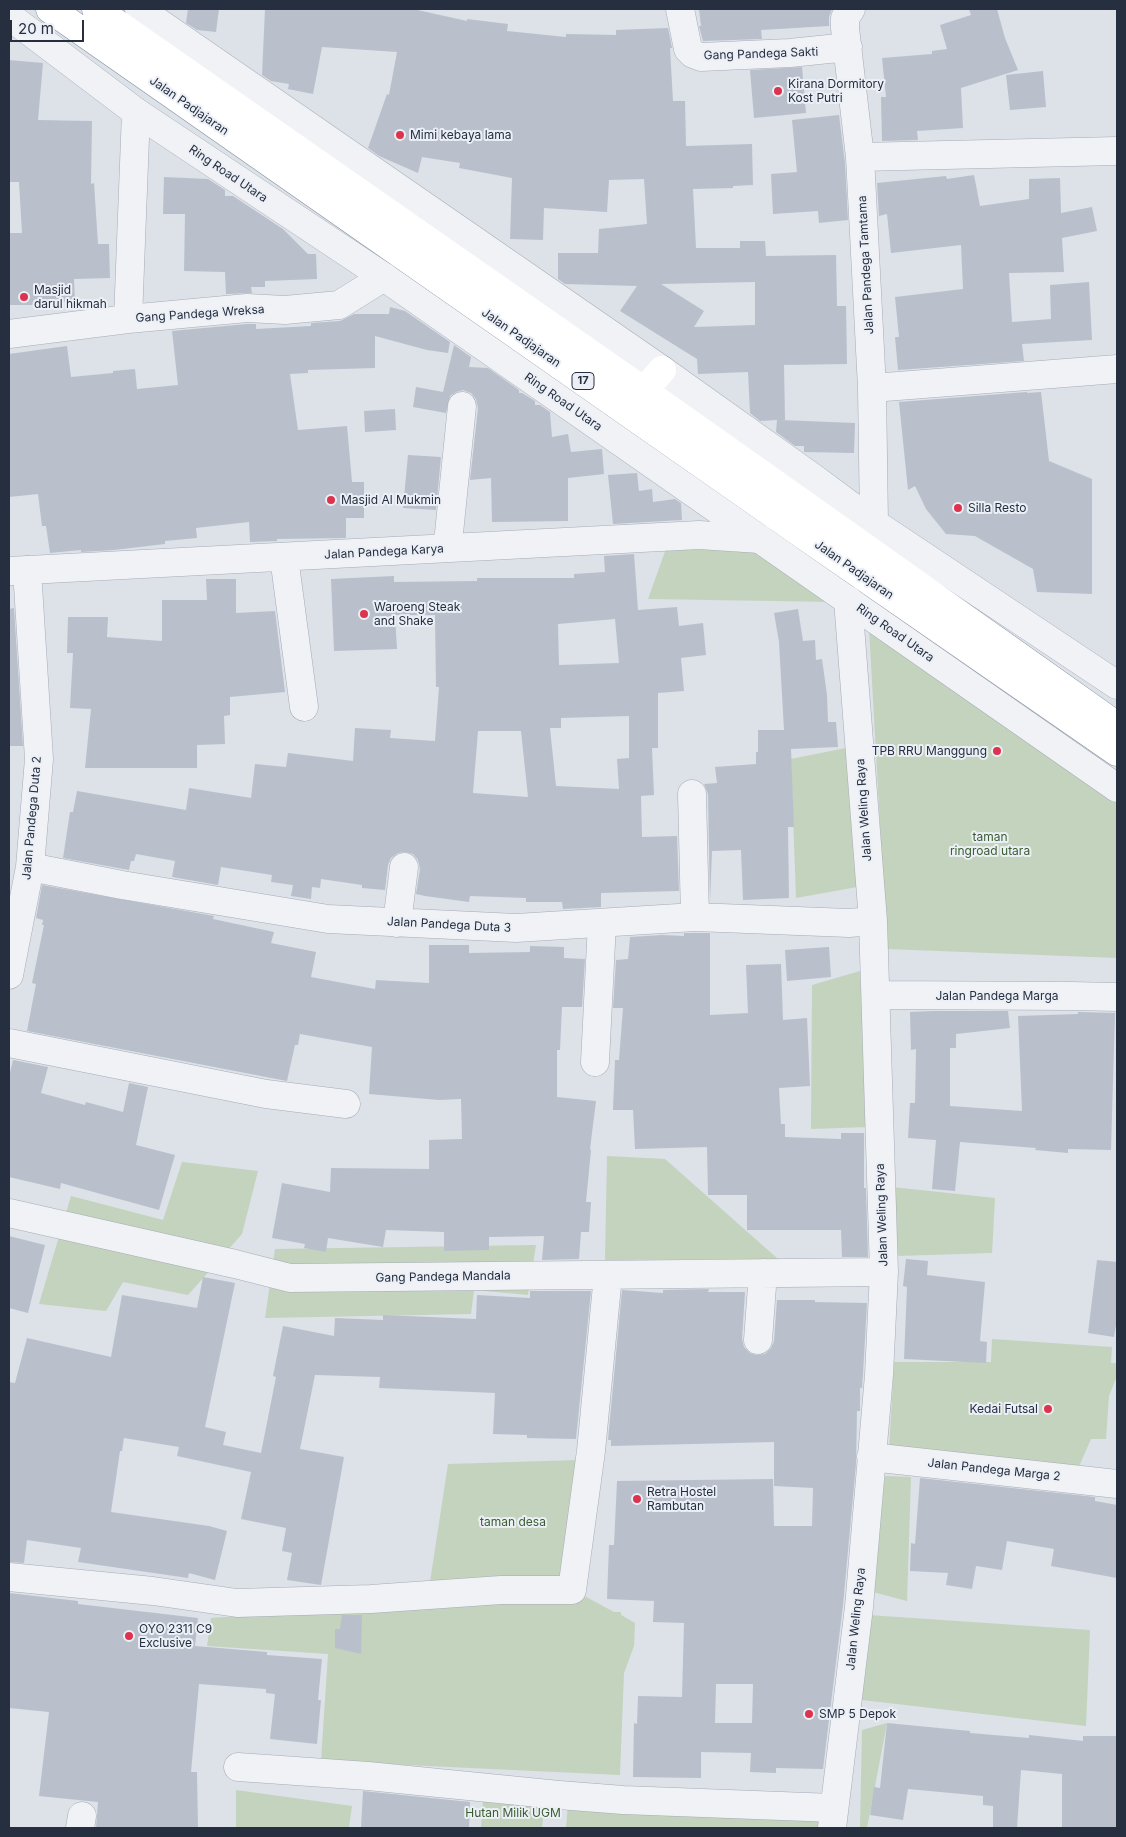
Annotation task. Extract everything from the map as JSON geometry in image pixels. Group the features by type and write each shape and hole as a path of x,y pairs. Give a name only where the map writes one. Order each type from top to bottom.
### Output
{"highway":[{"name":"Jalan Padjajaran","path":"50,9 1117,752"},
{"name":"Jalan Padjajaran","path":"96,9 644,391 1117,726"},
{"path":"644,391 662,370"}],"street":[{"path":"139,9 662,370 874,523 1117,685"},
{"name":"Gang Pandega Sakti","path":"680,9 688,49 693,54 701,57 790,53 848,47"},
{"name":"Jalan Pandega Tamtama","path":"850,9 845,18 860,158 872,388 874,523"},
{"name":"Ring Road Utara","path":"9,16 136,112 384,277 1117,788"},
{"path":"128,319 136,112"},
{"path":"860,158 1117,151"},
{"name":"Gang Pandega Wreksa","path":"9,334 128,319 246,308 285,310 339,306 384,277"},
{"path":"872,388 1117,370"},
{"path":"446,548 462,406"},
{"name":"Jalan Pandega Karya","path":"18,570 699,536 760,539"},
{"path":"284,557 304,707"},
{"name":"Jalan Pandega Duta 2","path":"9,975 30,867 39,759 18,570"},
{"name":"Jalan Weling Raya","path":"833,1818 859,1606 879,1375 884,1272 876,995 848,600"},
{"path":"692,794 695,917"},
{"name":"Jalan Pandega Duta 3","path":"30,867 122,885 328,919 516,928 695,917 845,923 872,921"},
{"path":"397,922 404,867"},
{"path":"595,1062 602,923"},
{"name":"Jalan Pandega Marga","path":"876,995 1117,998"},
{"path":"9,1043 266,1094 346,1104"},
{"name":"Gang Pandega Mandala","path":"9,1213 290,1278 884,1272"},
{"path":"758,1340 763,1274"},
{"path":"9,1577 152,1591 237,1603 371,1600 501,1590 572,1590 591,1451 608,1275"},
{"name":"Jalan Pandega Marga 2","path":"871,1457 1117,1484"},
{"path":"238,1767 368,1776 833,1818"}],"green space":[{"path":"746,541 836,602 648,599 667,546"},
{"name":"taman ringroad utara","path":"869,628 1117,799 1117,958 887,949"},
{"path":"851,747 857,887 796,898 791,759"},
{"path":"860,971 869,1127 811,1129 812,985"},
{"path":"607,1156 665,1159 778,1259 605,1260"},
{"path":"182,1162 258,1171 242,1234 188,1295 123,1282 106,1311 39,1304 71,1196 163,1220"},
{"path":"892,1187 995,1198 992,1253 896,1256"},
{"path":"536,1245 528,1295 474,1290 471,1314 265,1318 275,1249"},
{"path":"992,1339 1112,1347 1111,1363 1117,1363 1117,1376 1109,1396 1106,1439 1091,1439 1073,1480 888,1468 894,1362 991,1362"},
{"name":"taman desa","path":"578,1460 570,1583 430,1582 448,1464"},
{"path":"885,1476 911,1477 907,1601 873,1592"},
{"path":"577,1592 614,1612 621,1612 621,1615 635,1623 634,1646 624,1673 620,1775 321,1761 328,1654 207,1646 211,1618"},
{"path":"868,1615 1090,1630 1086,1726 862,1700"},
{"path":"887,1723 867,1828 860,1828 862,1730"},
{"path":"236,1790 352,1806 349,1828 236,1828"},
{"name":"Hutan Milik UGM","path":"483,1798 545,1799 542,1828 481,1828"},
{"path":"568,1804 827,1811 826,1828 566,1828"}],"building":[{"path":"188,9 219,9 216,32 197,30 186,23"},
{"path":"265,9 413,9 467,21 467,19 508,24 507,31 566,37 566,34 616,35 616,30 668,28 672,48 670,48 673,101 685,101 686,146 752,144 753,185 733,186 733,188 693,189 696,248 740,248 740,241 765,241 766,256 836,255 837,306 846,306 847,364 784,365 785,420 780,420 855,423 854,453 804,452 804,446 795,446 776,432 777,420 760,421 750,413 748,372 698,374 697,359 620,311 637,286 565,284 558,279 558,253 598,253 599,229 647,224 644,179 609,180 607,212 544,208 543,240 510,239 512,178 459,168 460,163 422,157 418,173 379,156 368,148 387,94 389,95 397,52 322,47 313,94 288,89 289,84 271,81 262,75","holes":["755,282 755,325 694,327 704,311 661,284"]},
{"path":"699,9 832,9 829,17 829,26 761,30 762,39 703,41 699,26 701,26"},
{"path":"969,9 997,9 1005,38 1018,70 961,88 963,128 917,131 918,140 882,141 881,97 886,97 882,58 932,54 932,51 947,49 940,25 971,15"},
{"path":"9,60 43,63 38,120 92,121 91,184 94,183 98,244 109,244 110,278 74,279 75,302 45,301 45,305 9,305 9,233 22,233 19,182 9,182"},
{"name":"Kirana Dormitory Kost Putri","path":"802,67 806,113 754,118 750,70"},
{"path":"1043,71 1046,107 1010,110 1006,75"},
{"path":"839,115 845,163 848,220 819,223 818,211 773,214 771,174 797,172 792,120"},
{"path":"974,175 980,206 1029,199 1029,179 1060,178 1061,213 1092,207 1097,231 1062,238 1064,272 1009,273 1012,322 1051,319 1050,285 1089,282 1092,340 1022,344 1024,361 898,370 895,337 899,337 895,297 963,289 961,245 891,253 887,214 879,216 877,183 946,176 947,179"},
{"path":"164,177 208,179 225,190 225,196 233,196 283,229 308,254 316,254 317,279 265,281 265,287 251,287 252,293 226,294 225,272 184,271 185,214 163,214"},
{"path":"390,307 405,311 450,342 448,353 427,350 375,336 375,368 308,370 308,373 290,374 298,430 347,426 352,482 364,482 364,518 346,518 346,538 277,539 277,541 250,542 249,522 196,528 197,538 165,541 165,544 114,550 81,552 81,550 50,553 46,526 42,526 38,494 9,497 9,354 67,346 71,377 135,369 137,389 178,385 172,331 247,324 256,324 256,329 311,326 311,323 340,321 354,314 389,314"},
{"path":"454,345 471,357 469,367 488,368 519,390 519,393 535,401 535,405 540,405 550,412 552,437 568,434 571,452 602,449 604,474 568,478 568,521 492,522 491,478 470,480 478,408 476,399 471,393 463,390 450,396 446,413 413,407 416,387 443,392"},
{"path":"1041,392 1049,461 1092,479 1092,594 1037,592 1033,569 975,536 946,534 926,509 915,486 908,490 899,402"},
{"path":"395,409 396,430 365,432 364,411"},
{"path":"408,455 441,457 436,510 403,508"},
{"path":"637,473 639,491 652,489 653,502 675,499 681,503 682,520 613,524 608,475"},
{"path":"634,554 638,610 677,607 679,626 703,623 706,655 681,658 684,691 658,693 658,748 652,748 654,795 641,796 642,837 677,836 679,891 601,893 601,907 563,909 562,902 526,902 526,898 470,896 469,902 425,896 416,894 420,869 418,860 413,854 405,852 398,853 391,858 388,865 385,890 362,888 362,885 321,879 320,888 312,887 311,899 291,896 293,885 271,882 272,875 221,867 218,885 172,877 175,861 136,854 134,861 131,861 129,870 63,858 70,812 73,812 77,791 186,810 189,788 251,798 255,764 286,767 288,753 353,761 355,728 391,730 390,738 435,741 439,687 436,687 435,615 395,615 397,649 334,651 331,579 394,576 394,582 477,581 477,578 574,578 574,574 605,572 604,556","holes":["615,619 619,663 559,665 558,624","629,716 629,758 617,759 619,789 556,786 550,728 561,728 561,718","478,731 521,731 528,797 473,793"]},
{"path":"206,579 236,579 236,613 275,611 285,692 230,697 230,715 224,716 225,744 197,745 197,768 85,768 91,709 70,708 73,653 67,653 68,617 108,617 107,637 162,641 162,600 207,600"},
{"path":"14,608 23,746 9,746 9,609"},
{"path":"798,609 803,641 815,640 816,660 822,659 827,695 828,722 836,722 838,747 791,749 794,827 788,827 789,898 743,900 741,850 712,851 710,902 708,794 704,784 717,783 715,767 756,764 758,730 784,730 779,642 774,613"},
{"path":"42,885 214,916 213,919 274,932 271,943 316,952 311,977 375,989 376,980 429,983 429,945 469,945 469,953 530,952 530,946 564,947 564,958 585,959 582,1007 562,1007 560,1050 557,1050 557,1097 596,1101 586,1202 591,1202 589,1232 581,1232 579,1259 542,1260 544,1236 489,1237 489,1250 444,1251 444,1232 386,1230 383,1247 328,1238 326,1252 304,1248 305,1244 272,1238 282,1183 330,1192 331,1168 429,1169 429,1140 462,1139 461,1099 439,1100 369,1094 372,1047 300,1034 298,1045 295,1045 287,1081 27,1031 36,984 32,983 44,925 42,925 43,920 36,918"},
{"path":"684,933 710,933 710,1015 748,1013 746,965 781,964 783,1020 807,1018 810,1086 779,1088 781,1124 785,1124 785,1137 841,1139 841,1133 864,1133 864,1188 866,1188 868,1257 842,1257 841,1230 747,1230 747,1195 708,1195 707,1147 635,1149 633,1110 613,1110 615,1060 619,1060 623,1008 613,1008 616,960 628,959 630,937 684,936"},
{"path":"829,947 831,977 787,981 785,950"},
{"path":"1008,1011 1010,1028 956,1034 956,1048 950,1048 950,1106 1022,1111 1018,1016 1078,1014 1078,1012 1115,1013 1111,1150 1068,1149 1068,1153 1035,1150 1036,1148 960,1142 955,1191 932,1189 936,1140 908,1138 910,1103 915,1103 916,1049 911,1050 910,1012"},
{"path":"13,1060 48,1067 41,1093 85,1105 86,1102 123,1112 129,1083 148,1087 136,1145 175,1155 159,1210 61,1183 60,1189 9,1177 9,1077"},
{"path":"9,1236 45,1245 28,1313 9,1308"},
{"path":"906,1259 928,1261 927,1275 985,1282 980,1341 987,1342 986,1363 904,1359 907,1287 903,1286"},
{"path":"1097,1260 1117,1262 1117,1319 1114,1337 1088,1333"},
{"path":"203,1277 235,1283 205,1427 226,1432 223,1445 261,1453 276,1377 273,1376 283,1326 334,1336 335,1318 383,1320 383,1315 476,1319 477,1295 530,1298 530,1291 591,1291 576,1439 527,1438 527,1435 493,1434 495,1393 379,1388 380,1377 315,1375 300,1449 344,1457 321,1585 287,1580 292,1553 282,1551 286,1528 241,1519 251,1472 177,1456 179,1447 124,1438 122,1451 120,1451 111,1512 209,1526 227,1531 215,1580 189,1573 188,1578 78,1562 81,1548 27,1540 24,1563 9,1562 9,1382 15,1383 27,1338 111,1357 122,1295 197,1308"},
{"path":"709,1289 708,1292 745,1292 742,1339 744,1347 750,1353 756,1355 765,1354 771,1348 774,1341 777,1300 867,1303 860,1411 857,1411 856,1464 843,1605 823,1769 776,1768 776,1773 750,1772 751,1753 701,1752 701,1778 633,1777 634,1723 637,1724 638,1696 682,1697 684,1623 653,1622 654,1601 607,1599 609,1545 614,1545 617,1481 773,1479 774,1526 812,1526 813,1488 774,1486 774,1442 611,1446 611,1440 608,1440 622,1290 663,1293 663,1290","holes":["716,1684 753,1684 752,1723 715,1723"]},
{"path":"920,1478 1095,1497 1095,1501 1117,1505 1117,1578 1051,1566 1054,1549 1007,1541 1002,1570 976,1566 972,1589 946,1585 948,1573 910,1571 911,1543 915,1544"},
{"path":"9,1593 78,1601 78,1604 198,1618 195,1646 267,1652 267,1655 322,1659 318,1700 321,1700 317,1744 270,1739 275,1694 266,1693 266,1689 199,1684 191,1772 197,1772 198,1828 96,1828 98,1802 39,1796 49,1712 9,1708"},
{"path":"342,1615 362,1615 361,1654 335,1648 335,1629 340,1629"},
{"path":"887,1723 1029,1738 1029,1735 1083,1741 1083,1736 1117,1736 1117,1828 1062,1828 1062,1774 1021,1770 1017,1828 993,1828 993,1806 983,1805 983,1796 908,1789 903,1820 870,1815 874,1787 880,1788"},
{"path":"363,1791 470,1802 469,1828 361,1828"}],"place":[{"name":"Kirana Dormitory Kost Putri","path":"778,91"},
{"name":"Mimi kebaya lama","path":"400,135"},
{"name":"Masjid darul hikmah","path":"24,297"},
{"name":"Masjid Al Mukmin","path":"331,500"},
{"name":"Silla Resto","path":"958,508"},
{"name":"Waroeng Steak and Shake","path":"364,614"},
{"name":"TPB RRU Manggung","path":"997,751"},
{"name":"Kedai Futsal","path":"1048,1409"},
{"name":"Retra Hostel Rambutan","path":"637,1499"},
{"name":"OYO 2311 C9 Exclusive","path":"129,1636"},
{"name":"SMP 5 Depok","path":"809,1714"}]}
